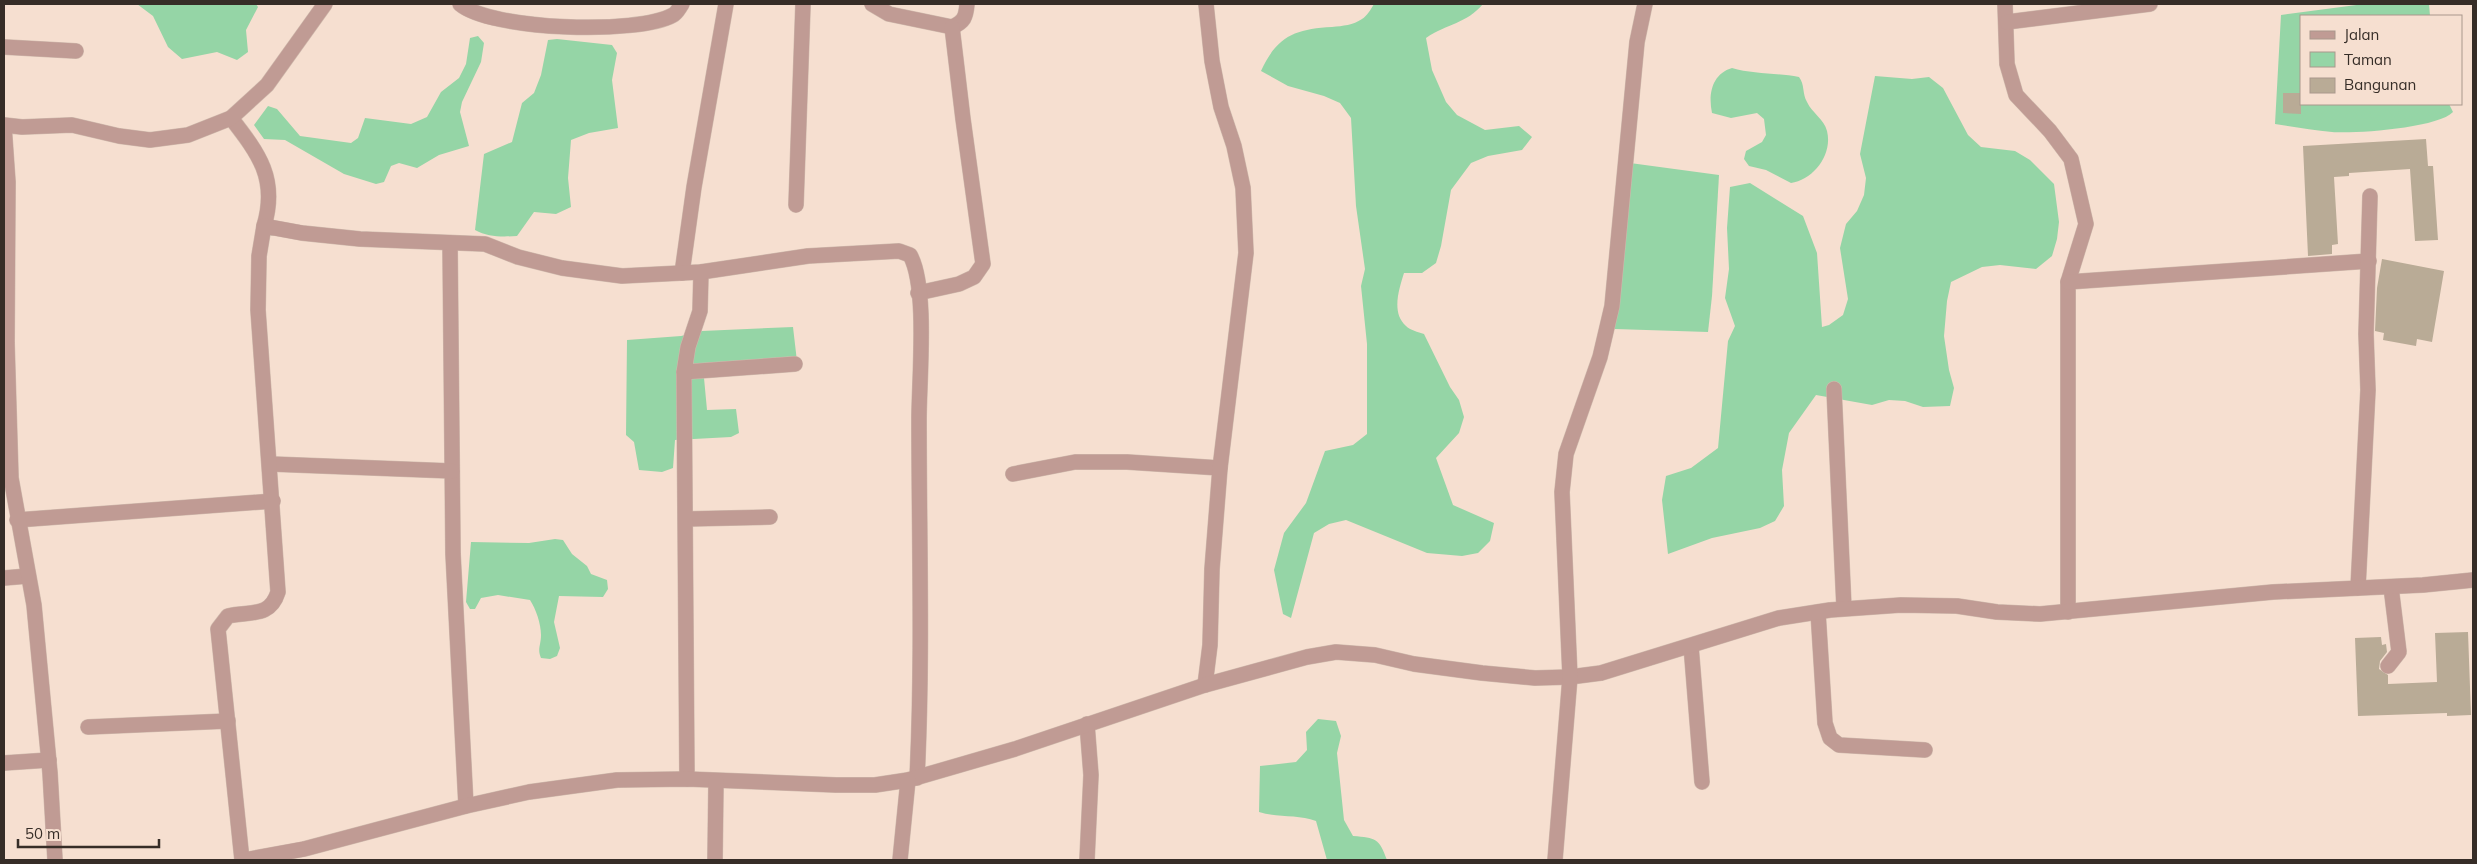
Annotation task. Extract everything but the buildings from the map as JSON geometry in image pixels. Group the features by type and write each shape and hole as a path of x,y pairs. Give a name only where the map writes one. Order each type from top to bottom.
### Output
{"street":[{"path":"55,860 49,760 34,605 17,520 8,488 9,430 6,343 4,125 22,127 72,125 119,136 150,140 188,135 231,118 267,85 325,4"},
{"path":"460,4 471,12 505,21 588,27 630,27 674,15 682,4"},
{"path":"682,273 694,187 726,4"},
{"path":"796,204 803,4"},
{"path":"872,4 889,14 952,27 962,23 966,16 967,4"},
{"path":"1205,685 1210,645 1212,568 1220,468 1246,253 1246,219 1243,188 1234,146 1221,107 1212,61 1206,4"},
{"path":"1555,860 1570,677 1562,541 1562,492 1566,454 1600,357 1612,306 1637,42 1645,4"},
{"path":"2005,4 2007,64 2016,95 2050,131 2071,159 2086,224 2068,282 2068,612"},
{"path":"2007,22 2150,4"},
{"path":"918,293 974,278 983,264 962,119 952,27"},
{"path":"4,47 76,51"},
{"path":"231,118 258,155 269,184 269,208 259,256 258,310 271,464 278,592 275,603 268,610 228,616 218,629 243,860 304,849 466,806 529,792 617,780 687,779 865,785 912,779 1016,750 1205,685 1307,657 1336,652 1375,655 1414,664 1482,674 1535,678 1570,677 1602,674 1779,618 1844,608 1901,604 2040,614 2273,592 2391,587 2473,580"},
{"path":"2358,588 2368,390 2366,334 2370,196"},
{"path":"264,226 302,233 360,239 486,244 518,257 562,268 622,276 701,272 808,256 899,251 910,255 915,264 918,293 921,369 919,427 921,609 912,779 900,860"},
{"path":"450,243 453,554 466,806"},
{"path":"2068,282 2369,261"},
{"path":"687,779 684,372 688,347 700,311 701,272"},
{"path":"684,372 795,364"},
{"path":"1834,389 1844,608"},
{"path":"1013,474 1075,462 1127,462 1220,468"},
{"path":"271,464 452,471"},
{"path":"17,520 273,501"},
{"path":"686,519 770,517"},
{"path":"4,578 28,576"},
{"path":"2388,666 2399,652 2391,587"},
{"path":"1818,612 1825,723 1830,738 1839,746 1925,750"},
{"path":"1691,646 1702,782"},
{"path":"88,727 228,720"},
{"path":"1087,724 1091,775 1090,860"},
{"path":"4,763 49,760"},
{"path":"715,860 716,781"}],"green space":[{"path":"137,4 256,4 258,7 246,30 248,52 237,60 217,52 182,59 168,47 153,16"},
{"path":"1374,4 1483,4 1470,16 1426,38 1432,70 1446,102 1457,115 1485,130 1519,126 1532,137 1522,150 1488,156 1471,163 1451,190 1436,263 1422,273 1404,273 1397,308 1401,321 1406,326 1424,334 1450,387 1459,400 1464,417 1459,433 1436,458 1453,505 1494,523 1490,541 1478,553 1462,556 1427,553 1346,520 1329,524 1314,533 1291,618 1283,614 1274,570 1284,533 1306,503 1325,451 1353,445 1367,434 1367,344 1361,286 1365,269 1356,206 1351,118 1340,103 1324,96 1288,86 1261,71 1274,50 1289,37 1308,30 1355,23 1366,16"},
{"path":"2364,4 2429,4 2430,15 2300,15 2300,105 2450,105 2453,112 2444,118 2431,122 2376,131 2332,132 2275,124 2281,15"},
{"path":"478,36 484,43 481,62 462,102 460,112 469,146 439,155 417,168 399,163 391,166 384,182 376,184 344,174 285,140 264,139 254,125 268,106 277,109 300,136 351,143 358,138 365,118 411,124 427,117 441,92 459,78 466,64 470,38"},
{"path":"557,39 612,45 617,53 612,80 618,128 589,133 571,140 568,178 571,207 556,214 534,212 517,236 485,234 475,230 484,154 512,142 522,103 534,93 541,75 548,40"},
{"path":"1732,68 1799,77 1807,102 1821,119 1827,131 1827,149 1820,165 1814,172 1799,181 1791,183 1766,170 1749,166 1744,159 1746,151 1762,142 1766,135 1764,119 1757,113 1731,118 1712,113 1711,92 1713,86 1720,75"},
{"path":"1875,76 1912,79 1929,77 1943,88 1968,135 1981,147 2015,151 2030,160 2054,184 2059,222 2052,256 2036,269 2000,265 1982,267 1951,282 1947,301 1944,336 1949,370 1954,388 1950,406 1923,407 1905,401 1889,400 1872,405 1816,395 1789,433 1782,470 1784,506 1775,521 1760,528 1712,538 1668,554 1662,500 1666,476 1691,468 1718,448 1728,341 1735,326 1725,298 1729,269 1727,228 1730,187 1750,183 1803,216 1817,253 1822,327 1829,325 1843,315 1848,299 1840,248 1846,224 1857,211 1864,195 1866,178 1860,154"},
{"path":"1630,163 1719,175 1708,332 1615,329 1612,324"},
{"path":"793,327 798,370 704,378 707,410 736,409 739,433 731,437 675,440 673,468 662,472 639,470 634,442 626,435 627,340 681,336 702,331"},
{"path":"555,539 563,540 572,554 587,566 591,574 607,580 608,589 603,597 559,596 554,622 560,648 557,656 550,659 541,658 539,649 540,626 530,600 498,595 481,598 475,609 470,609 466,602 471,542 529,543"},
{"path":"1318,719 1336,721 1341,736 1337,753 1344,820 1353,836 1376,840 1382,847 1387,860 1327,860 1316,821 1302,817 1259,812 1260,766 1296,762 1307,750 1306,732"}]}
